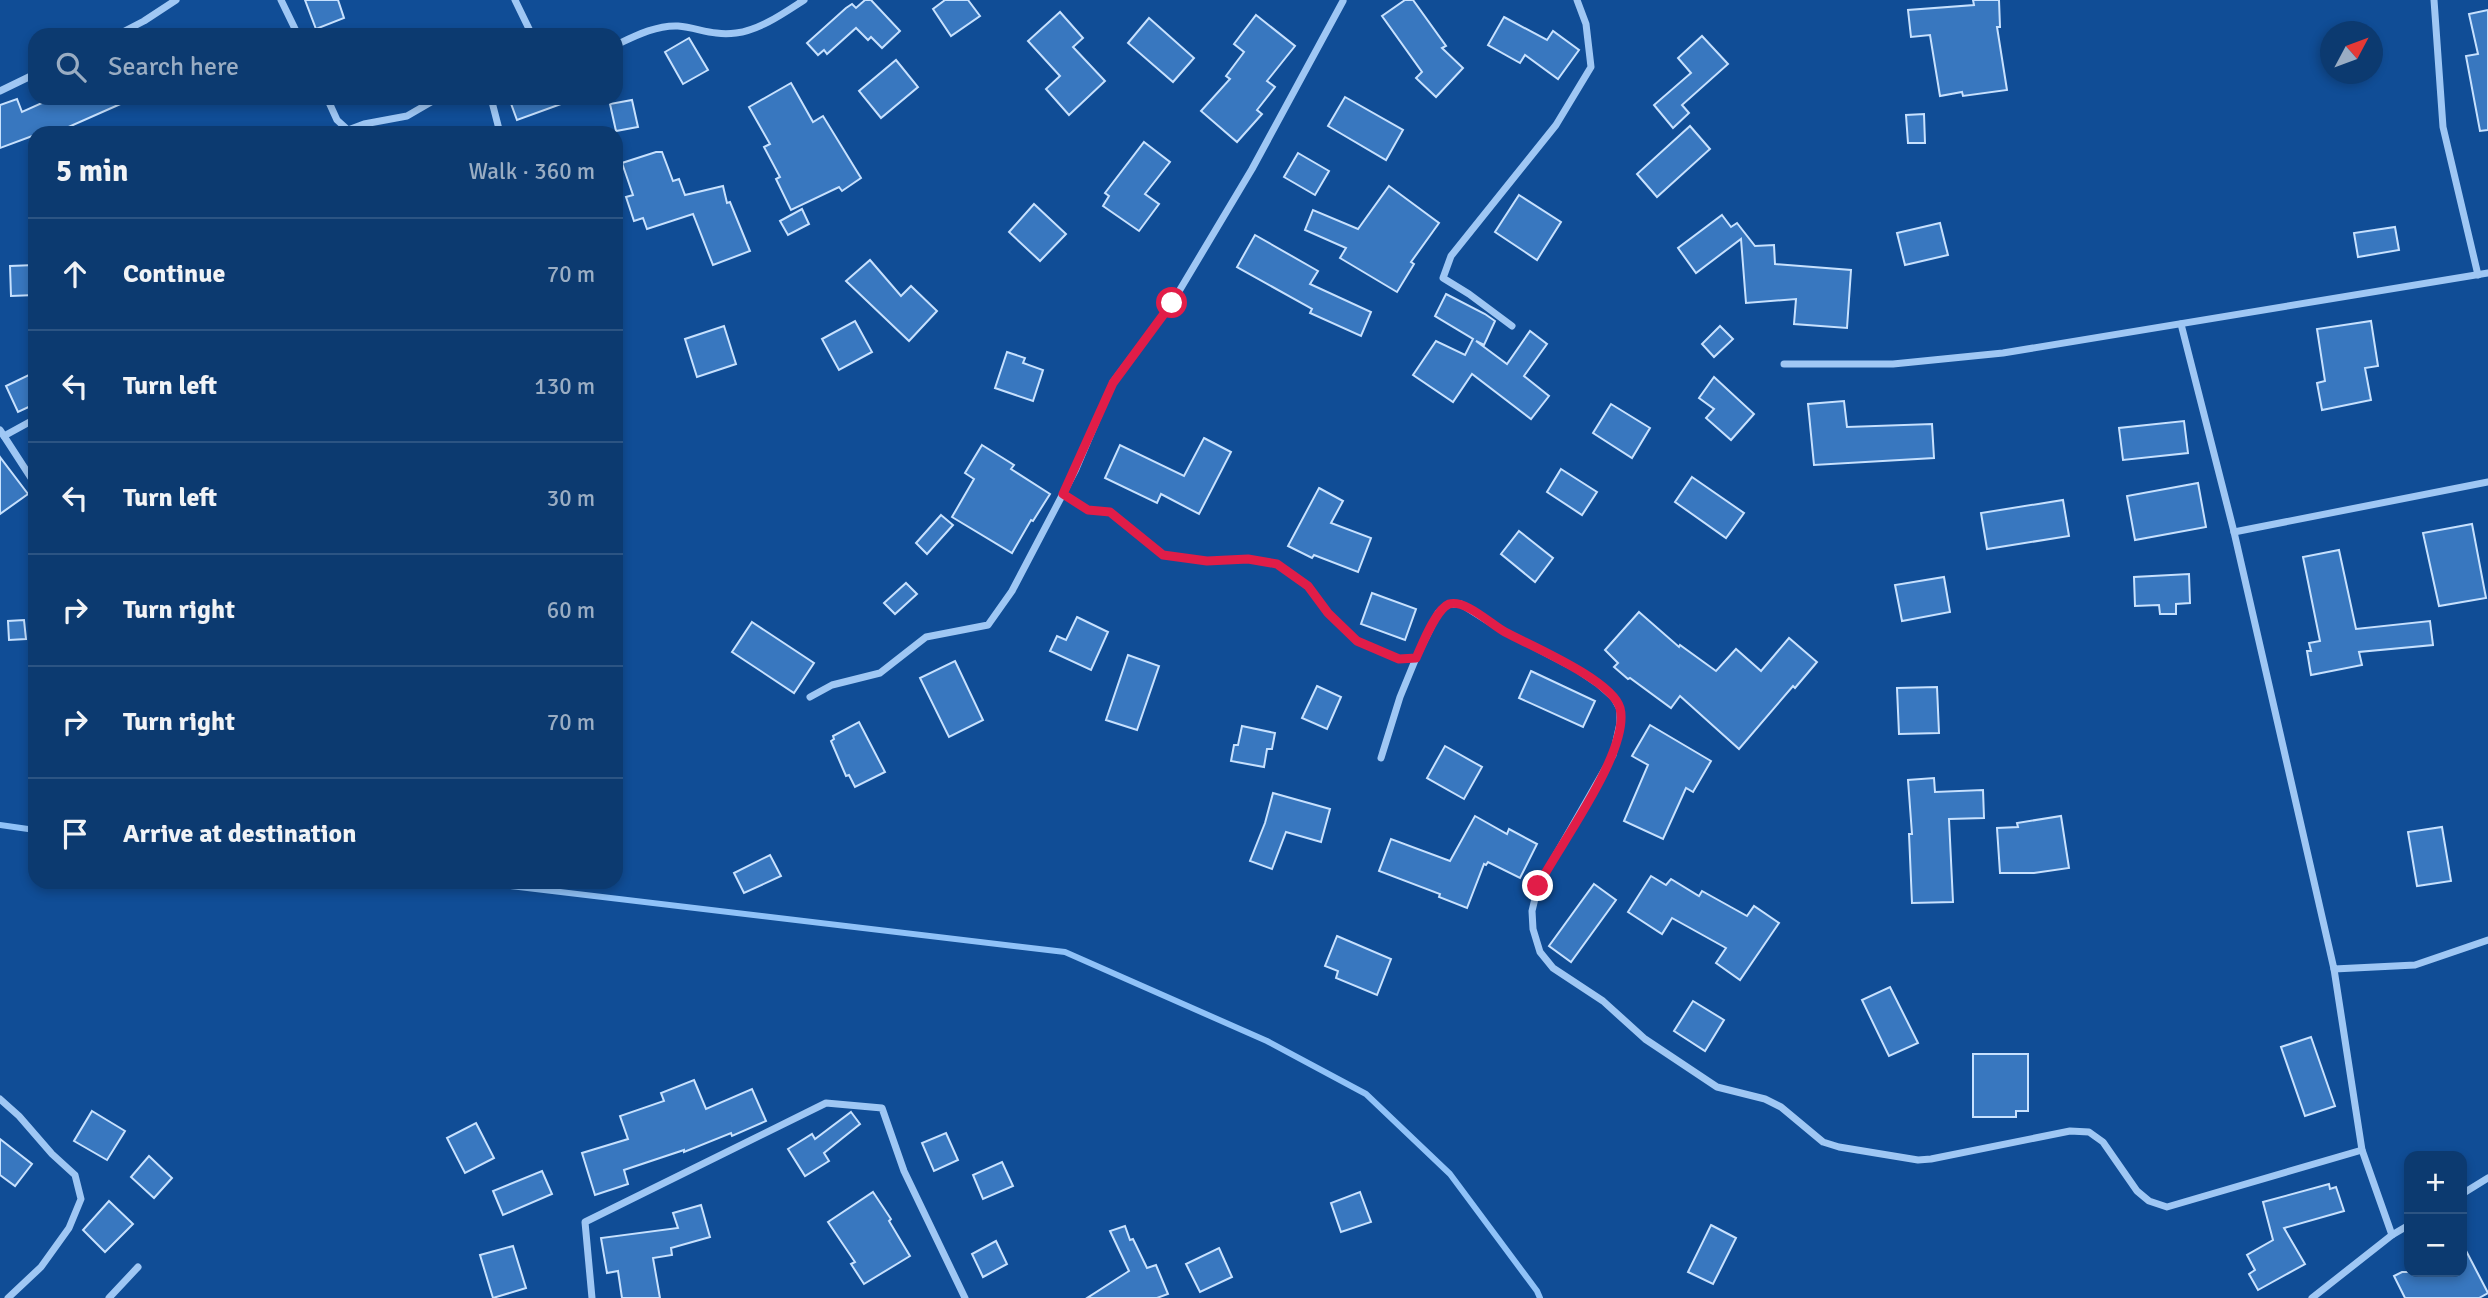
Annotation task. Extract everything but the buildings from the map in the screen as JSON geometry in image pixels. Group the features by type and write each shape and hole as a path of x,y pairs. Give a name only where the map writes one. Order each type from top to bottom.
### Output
{"street":[{"path":"131,28 176,0"},
{"path":"281,0 295,28"},
{"path":"515,0 529,28"},
{"path":"623,42 646,31 677,26 709,34 738,33 776,18 804,0"},
{"path":"810,697 832,685 880,673 926,637 988,625 1012,592 1063,494 1113,383 1172,303 1252,169 1342,0"},
{"path":"1512,326 1443,278 1451,256 1556,125 1591,67 1586,24 1577,0"},
{"path":"2434,0 2443,127 2478,275"},
{"path":"0,91 28,77"},
{"path":"330,105 337,120 344,126"},
{"path":"359,126 407,117 427,105"},
{"path":"493,105 498,126"},
{"path":"1784,364 1893,364 1989,354 2488,273"},
{"path":"2181,324 2234,532 2334,969 2362,1150 2392,1235"},
{"path":"28,422 2,433 28,473"},
{"path":"2234,532 2488,482"},
{"path":"1381,758 1400,697 1416,658 1438,613 1449,604 1461,604 1502,630 1578,670 1614,698 1620,709 1620,723 1613,755 1538,886 1532,911 1533,929 1540,952 1553,968 1603,1001 1645,1039 1717,1087 1765,1099 1781,1107 1824,1142 1839,1147 1931,1160 2070,1131 2089,1132 2103,1142 2137,1191 2149,1201 2167,1207 2362,1150"},
{"path":"2334,969 2415,965 2488,940"},
{"path":"0,1099 75,1175 81,1199 69,1227 41,1267 8,1298"},
{"path":"592,1298 585,1222 825,1103 882,1108 904,1171 965,1298"},
{"path":"2467,1191 2488,1178"},
{"path":"2312,1298 2404,1228"},
{"path":"109,1298 138,1267"}],"path":[{"path":"1063,494 1088,510 1110,512 1163,555 1207,561 1248,559 1277,564 1308,586 1328,613 1357,641 1399,659 1416,658"}],"waterway":[{"path":"0,825 28,829"},
{"path":"535,889 1065,952 1267,1041 1366,1094 1450,1174 1540,1298"}],"route":[{"path":"1172,303 1113,383 1063,494 1088,510 1110,512 1163,555 1207,561 1248,559 1277,564 1308,586 1328,613 1357,641 1399,659 1416,658 1438,613 1449,604 1461,604 1597,683 1614,698 1620,709 1620,723 1613,755 1538,886"}]}
